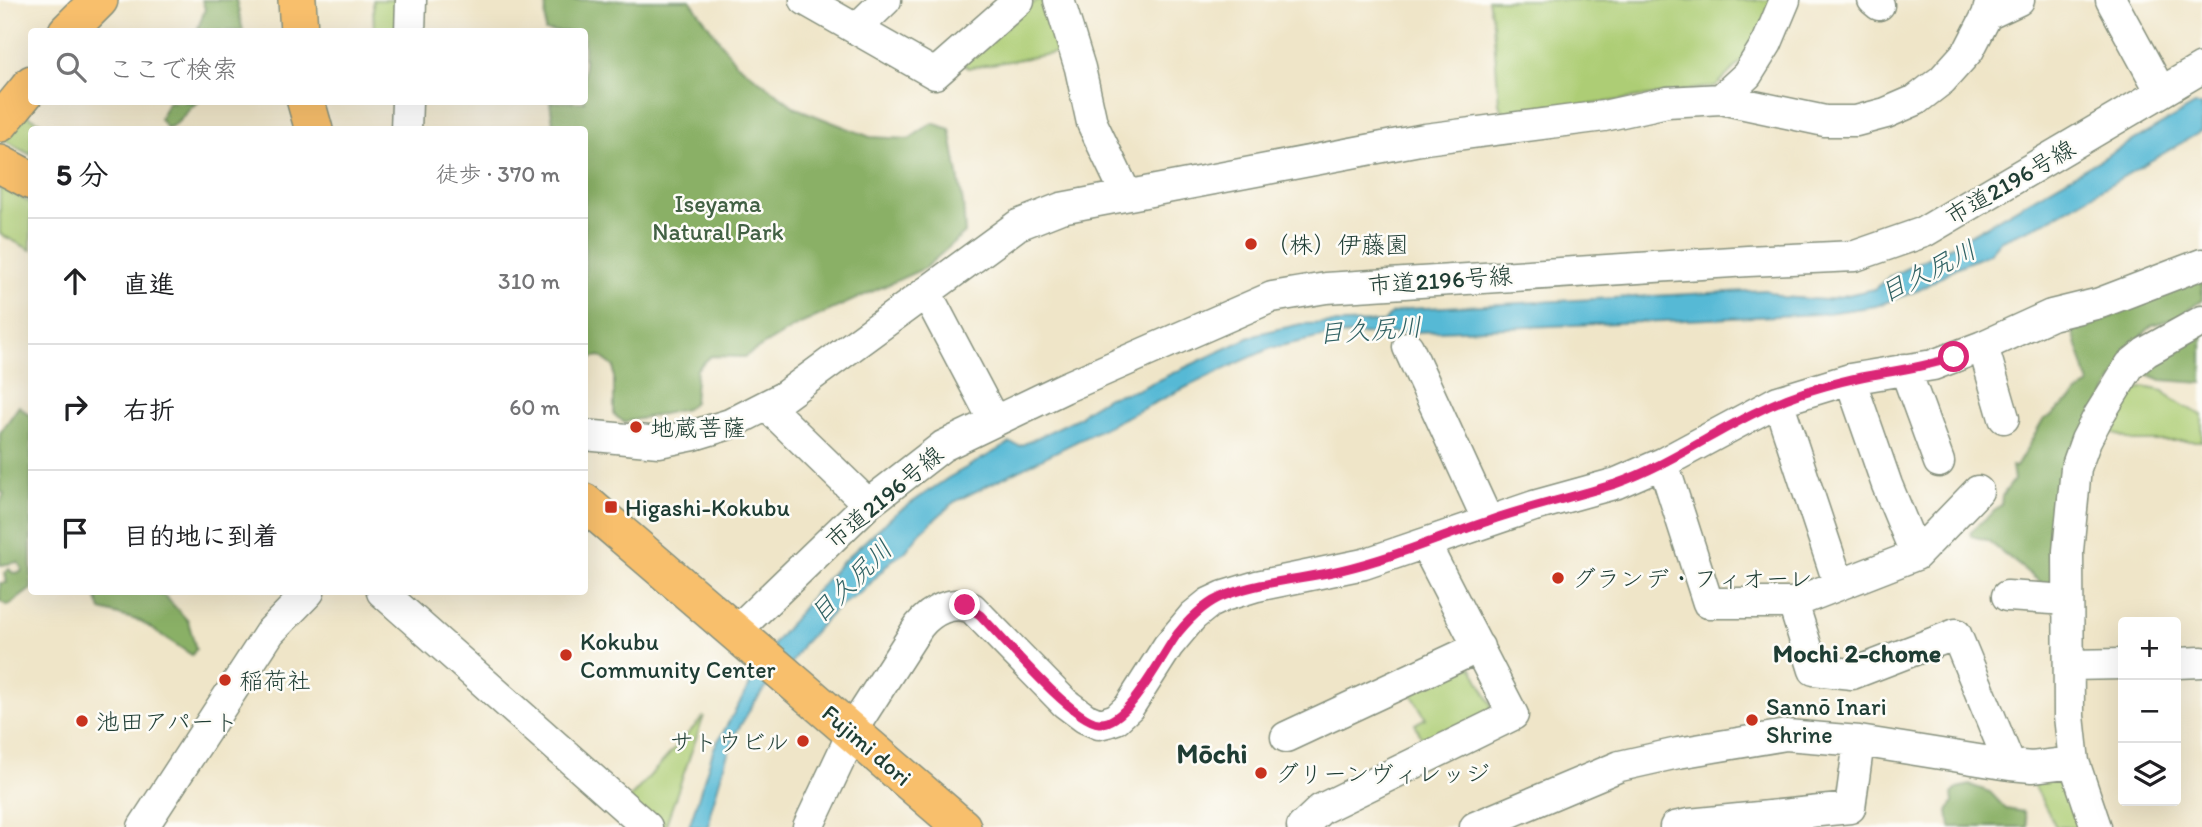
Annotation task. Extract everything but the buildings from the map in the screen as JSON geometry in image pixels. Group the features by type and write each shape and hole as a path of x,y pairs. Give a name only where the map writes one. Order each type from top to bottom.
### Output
{"main road":[{"path":"71,28 99,0"},
{"path":"297,0 299,28"},
{"path":"307,105 313,126"},
{"path":"0,164 28,179"},
{"name":"Fujimi dori","path":"588,505 962,827"}],"street":[{"path":"410,28 411,0"},
{"path":"805,0 935,74 1019,0"},
{"path":"856,29 886,0"},
{"path":"1059,0 1080,68 1092,123 1125,194"},
{"path":"1721,99 1747,75 1767,43 1785,0"},
{"path":"588,435 659,442 730,424 783,397 1018,225 1061,208 1425,139 1604,116 1667,102 1721,99 1825,121 1856,121 1886,113 1916,100 1942,80 1969,50 1989,7 2019,0"},
{"path":"2111,0 2161,92"},
{"name":"市道2196号線","path":"746,643 868,504 943,446 1064,388 1272,297 1326,288 1721,262 1855,256 1924,232 2202,68"},
{"path":"406,126 407,105"},
{"path":"808,827 852,732 919,626 928,617 946,607 960,604 972,608 1065,703 1092,721 1107,722 1116,719 1129,707 1180,631 1201,609 1217,599 1257,586 1341,570 1488,521 1617,483 1663,463 1778,401 1850,379 1933,365 2051,315 2100,303 2202,264"},
{"path":"926,292 994,421"},
{"path":"2096,827 2074,762 2069,716 2068,600 2076,468 2086,440 2130,365 2146,352 2202,321"},
{"path":"1983,346 2004,418"},
{"path":"1408,347 1488,521"},
{"path":"1905,369 1939,462"},
{"path":"1850,379 1887,485 1916,555"},
{"path":"1778,401 1839,585"},
{"path":"767,406 868,504"},
{"path":"1663,463 1708,603 1793,603 1916,555 1978,491"},
{"path":"1301,827 1321,809 1513,715 1425,544"},
{"path":"143,827 270,632 306,595"},
{"path":"385,595 647,827"},
{"path":"2007,596 2068,600"},
{"path":"1793,603 1814,670 1852,674 1956,634 2010,765"},
{"path":"1286,737 1403,693 1479,647"},
{"path":"2181,663 2202,662"},
{"path":"2069,665 2118,664"},
{"path":"1493,823 1620,766 1678,753 1786,735 1859,741 2010,765 2032,767 2074,762"},
{"path":"1675,827 1850,808 1859,741"}],"green space":[{"path":"202,0 236,0 242,28 198,28 205,9"},
{"path":"373,0 403,0 401,28 374,28"},
{"name":"Iseyama Natural Park","path":"546,0 690,0 735,62 796,108 870,137 909,139 932,123 950,129 963,203 965,233 925,268 796,326 744,357 711,356 697,369 694,402 686,409 624,422 614,415 614,367 600,356 588,358 588,126 554,126 550,105 588,105 588,28 545,28"},
{"path":"1037,0 1051,0 1063,52 968,68 963,63"},
{"path":"1488,0 1779,0 1757,46 1716,86 1505,117 1499,103 1493,23"},
{"path":"0,99 46,126 28,126 28,153 0,138"},
{"path":"167,105 194,105 172,126 165,126 160,119"},
{"path":"0,186 28,201 28,248 0,234"},
{"path":"2202,273 2202,300 2177,318 2152,325 2128,351 2059,484 2060,587 2045,586 1987,540 1971,536 1970,532 2001,505 2002,496 2014,480 2012,466 2016,467 2044,419 2089,384 2073,332"},
{"path":"2202,333 2202,383 2161,380 2145,373"},
{"path":"2143,387 2164,391 2174,401 2202,415 2202,441 2132,441 2109,431 2135,391"},
{"path":"19,406 28,414 28,591 8,606 0,601 0,583 7,583 5,573 9,569 13,573 21,572 22,569 18,562 0,565 0,504 4,493 0,491 0,433"},
{"path":"96,595 162,595 188,621 196,649 192,655 140,621 101,610"},
{"path":"1471,666 1491,704 1491,713 1429,739 1422,739 1415,724 1426,718 1410,692"},
{"path":"704,716 665,827 657,827 628,800"},
{"path":"2071,778 2087,827 2056,827 2032,782"},
{"path":"1970,785 1990,792 2006,809 2024,812 2028,827 1950,827 1948,811 1953,802 1952,794 1958,788"}],"water":[{"name":"目久尻川","path":"2195,105 2202,105 2202,131 2045,222 2001,240 1989,254 1955,268 1919,290 1876,306 1820,314 1327,336 1271,348 1209,376 954,502 863,591 836,609 803,644 792,662 765,689 737,731 711,810 709,827 689,827 714,748 772,646 814,594 839,565 895,514 948,478 1010,443 1020,446 1080,417 1108,397 1137,390 1257,334 1301,324 1384,322 1391,314 1408,309 1766,290 1782,297 1825,300 1874,289 1889,277 1944,250"}],"place":[{"name":"（株）伊藤園","path":"1251,244"},
{"name":"地蔵菩薩","path":"636,427"},
{"name":"Higashi-Kokubu","path":"611,507"},
{"name":"グランデ・フィオーレ","path":"1558,578"},
{"name":"Kokubu Community Center","path":"566,655"},
{"name":"稲荷社","path":"225,680"},
{"name":"Sannō Inari Shrine","path":"1752,720"},
{"name":"池田アパート","path":"82,721"},
{"name":"サトウビル","path":"803,741"},
{"name":"グリーンヴィレッジ","path":"1261,773"}],"district":[{"name":"Mochi 2-chome","path":"1857,653"},
{"name":"Mōchi","path":"1212,753"}],"route":[{"path":"965,605 980,615 1065,703 1085,718 1099,723 1107,722 1116,719 1129,707 1180,631 1201,609 1224,596 1257,586 1364,564 1534,506 1617,483 1663,463 1778,401 1850,379 1933,365 1954,357"}]}
